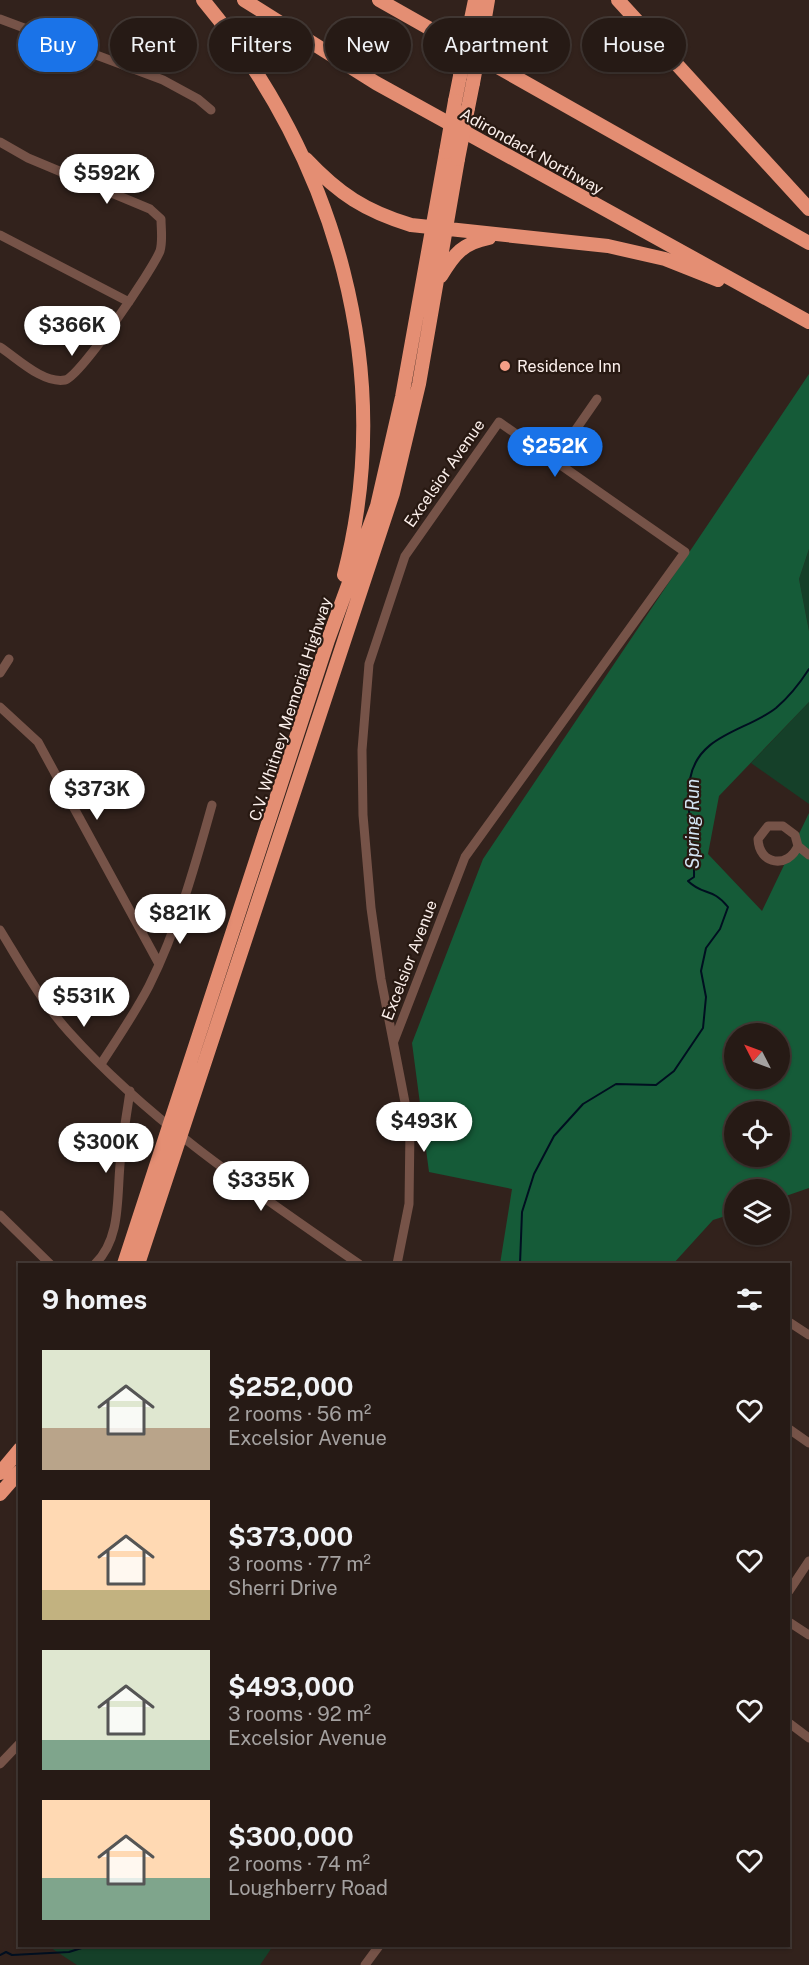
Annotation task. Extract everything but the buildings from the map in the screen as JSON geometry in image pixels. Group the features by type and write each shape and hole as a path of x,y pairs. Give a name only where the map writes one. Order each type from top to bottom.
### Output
{"highway":[{"path":"202,0 254,67 290,128 345,276 361,356 363,452 358,513 328,640"},
{"name":"Adirondack Northway","path":"244,0 376,83 809,322"},
{"path":"379,0 809,243"},
{"path":"475,0 476,18"},
{"path":"480,18 488,0"},
{"path":"618,0 809,209"},
{"path":"452,156 455,101 461,72"},
{"path":"452,156 468,108 474,72"},
{"path":"302,156 325,180 367,210 439,230 608,246 665,259 782,308"},
{"name":"C.V. Whitney Memorial Highway","path":"138,1263 175,1131 328,640 376,506 439,230 452,156"},
{"name":"C.V. Whitney Memorial Highway","path":"124,1263 175,1131 393,493 419,384 436,286 439,230"},
{"path":"436,286 457,251 474,241 505,235"},
{"path":"0,1473 18,1451"},
{"path":"0,1494 18,1473"}],"street":[{"path":"0,19 163,80 198,99 211,110"},
{"path":"0,142 28,158 150,209 161,219 160,249 154,264 78,372 66,380 46,377 0,347"},
{"path":"0,235 129,302"},
{"path":"554,461 597,399"},
{"name":"Excelsior Avenue","path":"394,1041 465,857 685,552 499,422 405,556 369,664 362,750 363,815 370,908 394,1041 410,1128 409,1204 397,1263"},
{"path":"0,673 9,659"},
{"path":"0,707 38,742 159,964"},
{"path":"101,1064 148,988 159,964 198,854 212,805"},
{"path":"768,826 783,826 795,835 804,851 794,854 787,860 770,861 762,855 758,839 768,826"},
{"path":"0,930 56,1016 101,1064 175,1131 358,1263"},
{"path":"96,1263 103,1257 115,1225 120,1157 130,1091"},
{"path":"0,1215 49,1263"},
{"path":"790,1323 809,1335"},
{"path":"790,1430 809,1443"},
{"path":"790,1590 809,1561"},
{"path":"790,1623 809,1635"},
{"path":"790,1724 809,1738"},
{"path":"0,1764 18,1745"},
{"path":"365,1965 378,1947"}],"green space":[{"path":"809,374 809,549 799,579 809,631 809,702 719,796 708,854 762,911 809,813 809,1188 790,1195 790,1179 724,1179 724,1216 713,1220 674,1263 500,1263 512,1189 429,1172 412,1043 483,859"},
{"path":"809,549 809,631 799,579"},
{"path":"809,702 809,804 751,763"},
{"path":"50,1947 272,1947 260,1965 77,1965"}],"waterway":[{"name":"Spring Run","path":"520,1263 522,1212 534,1174 554,1136 583,1104 616,1084 656,1085 674,1071 703,1028 706,997 701,971 706,948 720,929 728,907 717,897 698,889 688,881 694,877 689,803 690,779 695,764 703,752 725,735 776,708 794,690 809,669"},
{"name":"Spring Run","path":"0,1955 6,1952 12,1955 69,1952 85,1947"}],"place":[{"name":"Residence Inn","path":"505,366"}]}
